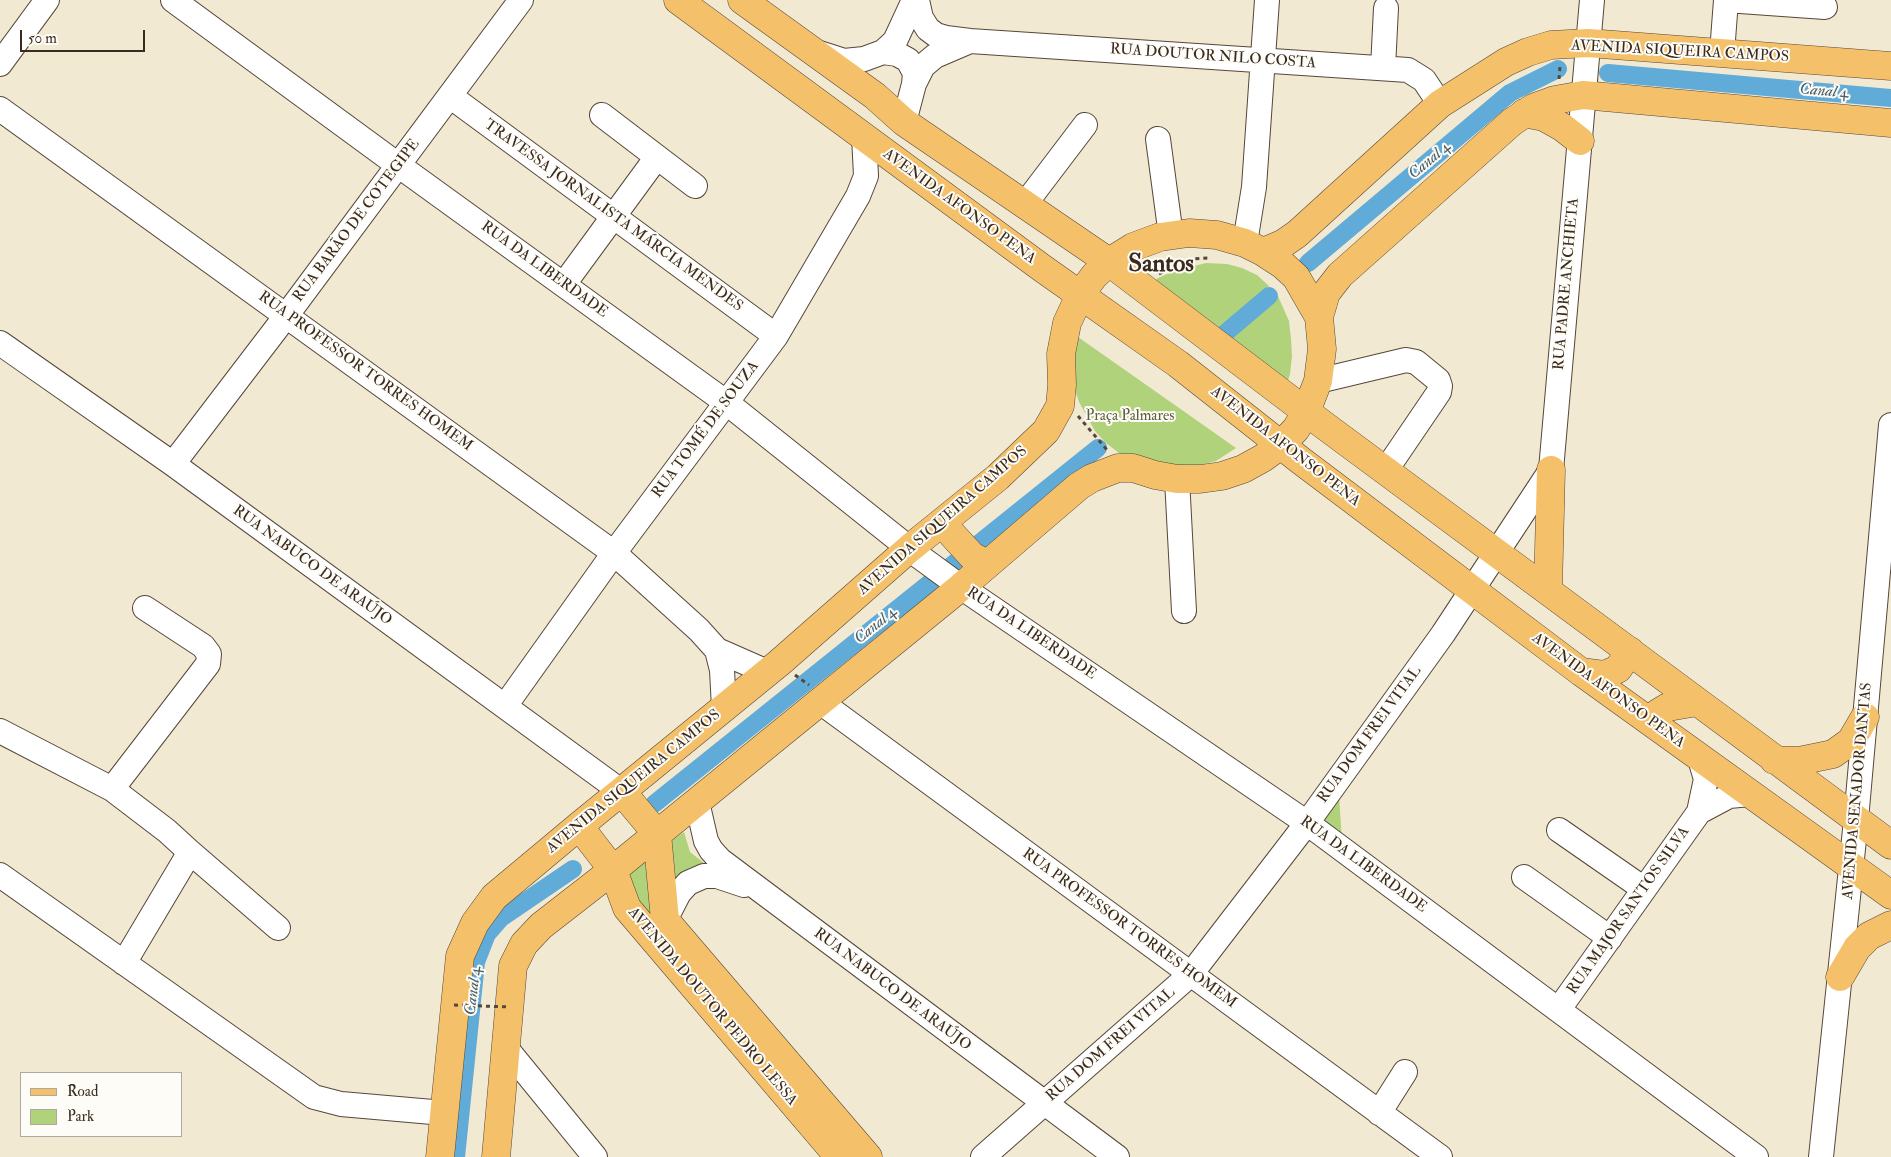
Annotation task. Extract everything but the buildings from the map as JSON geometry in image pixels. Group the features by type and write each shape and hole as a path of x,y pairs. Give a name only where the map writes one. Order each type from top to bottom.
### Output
{"main road":[{"name":"AVENIDA AFONSO PENA","path":"678,0 1080,295 1178,364 1281,445 1581,672 1891,895"},
{"path":"742,0 875,96 904,122 1109,262 1306,412 1891,845"},
{"name":"AVENIDA SIQUEIRA CAMPOS","path":"440,1157 460,956 475,923 494,897 625,794 724,708 780,673 915,552 948,525 1046,431 1060,406 1062,384 1060,354 1067,323 1080,295 1094,276 1109,262 1134,247 1160,237 1189,233 1217,235 1261,251 1284,244 1440,104 1506,62 1528,52 1551,45 1588,49 1722,53 1891,66"},
{"path":"1314,308 1340,275 1512,122 1533,108 1555,100 1584,91 1891,123"},
{"path":"1524,114 1544,117 1562,127 1580,141"},
{"path":"496,1157 514,966 524,944 608,864 654,830 697,802 817,695 980,560 1078,486 1104,472 1118,468 1134,468 1155,475 1177,479 1200,479 1222,476 1243,469 1263,458 1281,445 1296,429 1306,412 1318,381 1322,349 1314,308 1296,277 1283,264 1261,251"},
{"path":"1548,590 1551,470"},
{"path":"948,525 980,560"},
{"path":"1581,672 1604,675 1618,669 1630,651"},
{"path":"1652,723 1658,713 1668,707 1697,702"},
{"path":"1774,760 1799,761 1833,754 1851,741 1865,717"},
{"path":"625,794 654,830"},
{"name":"AVENIDA DOUTOR PEDRO LESSA","path":"581,830 608,864 627,908 839,1157"},
{"name":"AVENIDA DOUTOR PEDRO LESSA","path":"654,830 665,920 868,1157"},
{"path":"1840,976 1857,948 1869,936 1891,925"}],"street":[{"path":"0,64 47,0"},
{"name":"RUA DA LIBERDADE","path":"173,0 727,402 955,582 1307,823 1756,1157"},
{"name":"RUA BARÃO DE COTEGIPE","path":"173,464 286,316 521,0"},
{"path":"811,51 844,61 864,59 883,52 895,41 915,0"},
{"name":"RUA DOUTOR NILO COSTA","path":"915,0 921,18 936,35 970,41 1408,70 1424,80 1440,104"},
{"path":"1261,251 1254,187 1267,0"},
{"name":"RUA PADRE ANCHIETA","path":"1474,590 1551,470 1592,0"},
{"path":"1722,53 1726,0 1825,7"},
{"path":"1383,68 1386,8"},
{"path":"914,84 924,66 935,56 970,41"},
{"path":"883,52 897,54 908,60 915,73 904,122"},
{"name":"TRAVESSA JORNALISTA MÁRCIA MENDES","path":"450,96 776,336"},
{"name":"RUA PROFESSOR TORRES HOMEM","path":"0,109 614,553 699,630 717,650 722,670 724,708"},
{"path":"602,115 695,186"},
{"path":"1025,204 1085,125"},
{"name":"RUA TOMÉ DE SOUZA","path":"505,706 614,553 776,336 858,196 866,176 864,136"},
{"path":"1158,140 1171,236"},
{"path":"564,284 657,157"},
{"name":"RUA NABUCO DE ARAÚJO","path":"0,343 173,464 625,794"},
{"path":"1318,381 1406,360 1419,364 1438,380 1439,392 1386,470"},
{"name":"AVENIDA SENADOR DANTAS","path":"1821,1157 1856,820 1891,425"},
{"path":"1177,479 1184,611"},
{"name":"RUA DOM FREI VITAL","path":"983,1157 1191,974 1307,823 1474,590"},
{"path":"112,789 208,664 210,654 203,646 145,608"},
{"name":"RUA PROFESSOR TORRES HOMEM","path":"717,650 780,673"},
{"name":"RUA PROFESSOR TORRES HOMEM","path":"817,695 1440,1157"},
{"path":"0,731 112,789 167,831 278,928"},
{"name":"RUA MAJOR SANTOS SILVA","path":"1559,1009 1699,812 1706,779 1700,758"},
{"name":"RUA MAJOR SANTOS SILVA","path":"1699,812 1729,796 1750,794"},
{"name":"RUA NABUCO DE ARAÚJO","path":"697,802 706,841 720,860 761,893 1117,1157"},
{"path":"1559,830 1644,889"},
{"path":"124,963 190,852"},
{"path":"0,875 314,1097 341,1104 444,1113"},
{"name":"AVENIDA DOUTOR PEDRO LESSA","path":"665,920 679,893 688,883 704,876 717,876 739,882 761,893"},
{"path":"1524,877 1610,938"},
{"path":"506,1048 595,1157"},
{"path":"1379,1113 1406,1072"}],"path":[{"path":"1142,287 1163,271 1179,262 1211,258"},
{"path":"1079,417 1108,449"},
{"path":"780,673 817,695"},
{"path":"454,1005 510,1008"}],"green space":[{"path":"1206,263 1227,264 1242,268 1257,275 1269,286 1214,334 1148,287 1158,278 1174,271"},
{"path":"1277,294 1289,321 1291,339 1290,374 1285,391 1221,341"},
{"name":"Praça Palmares","path":"1078,337 1236,448 1216,461 1184,469 1134,461 1119,453 1095,431 1079,402 1074,386 1074,353"},
{"path":"1339,795 1342,841 1318,823"},
{"path":"684,832 690,852 704,863 687,869 675,881 670,842"},
{"path":"645,862 655,924 632,901 625,876"}],"waterway":[{"name":"Canal 4","path":"1308,263 1510,93 1558,69"},
{"name":"Canal 4","path":"1608,73 1891,98"},
{"name":"Canal 4","path":"1223,335 1269,296"},
{"name":"Canal 4","path":"654,804 1098,448"},
{"name":"Canal 4","path":"456,1157 476,962 487,934 501,918 573,869"}],"district":[{"name":"Santos","path":"1161,266"}]}
